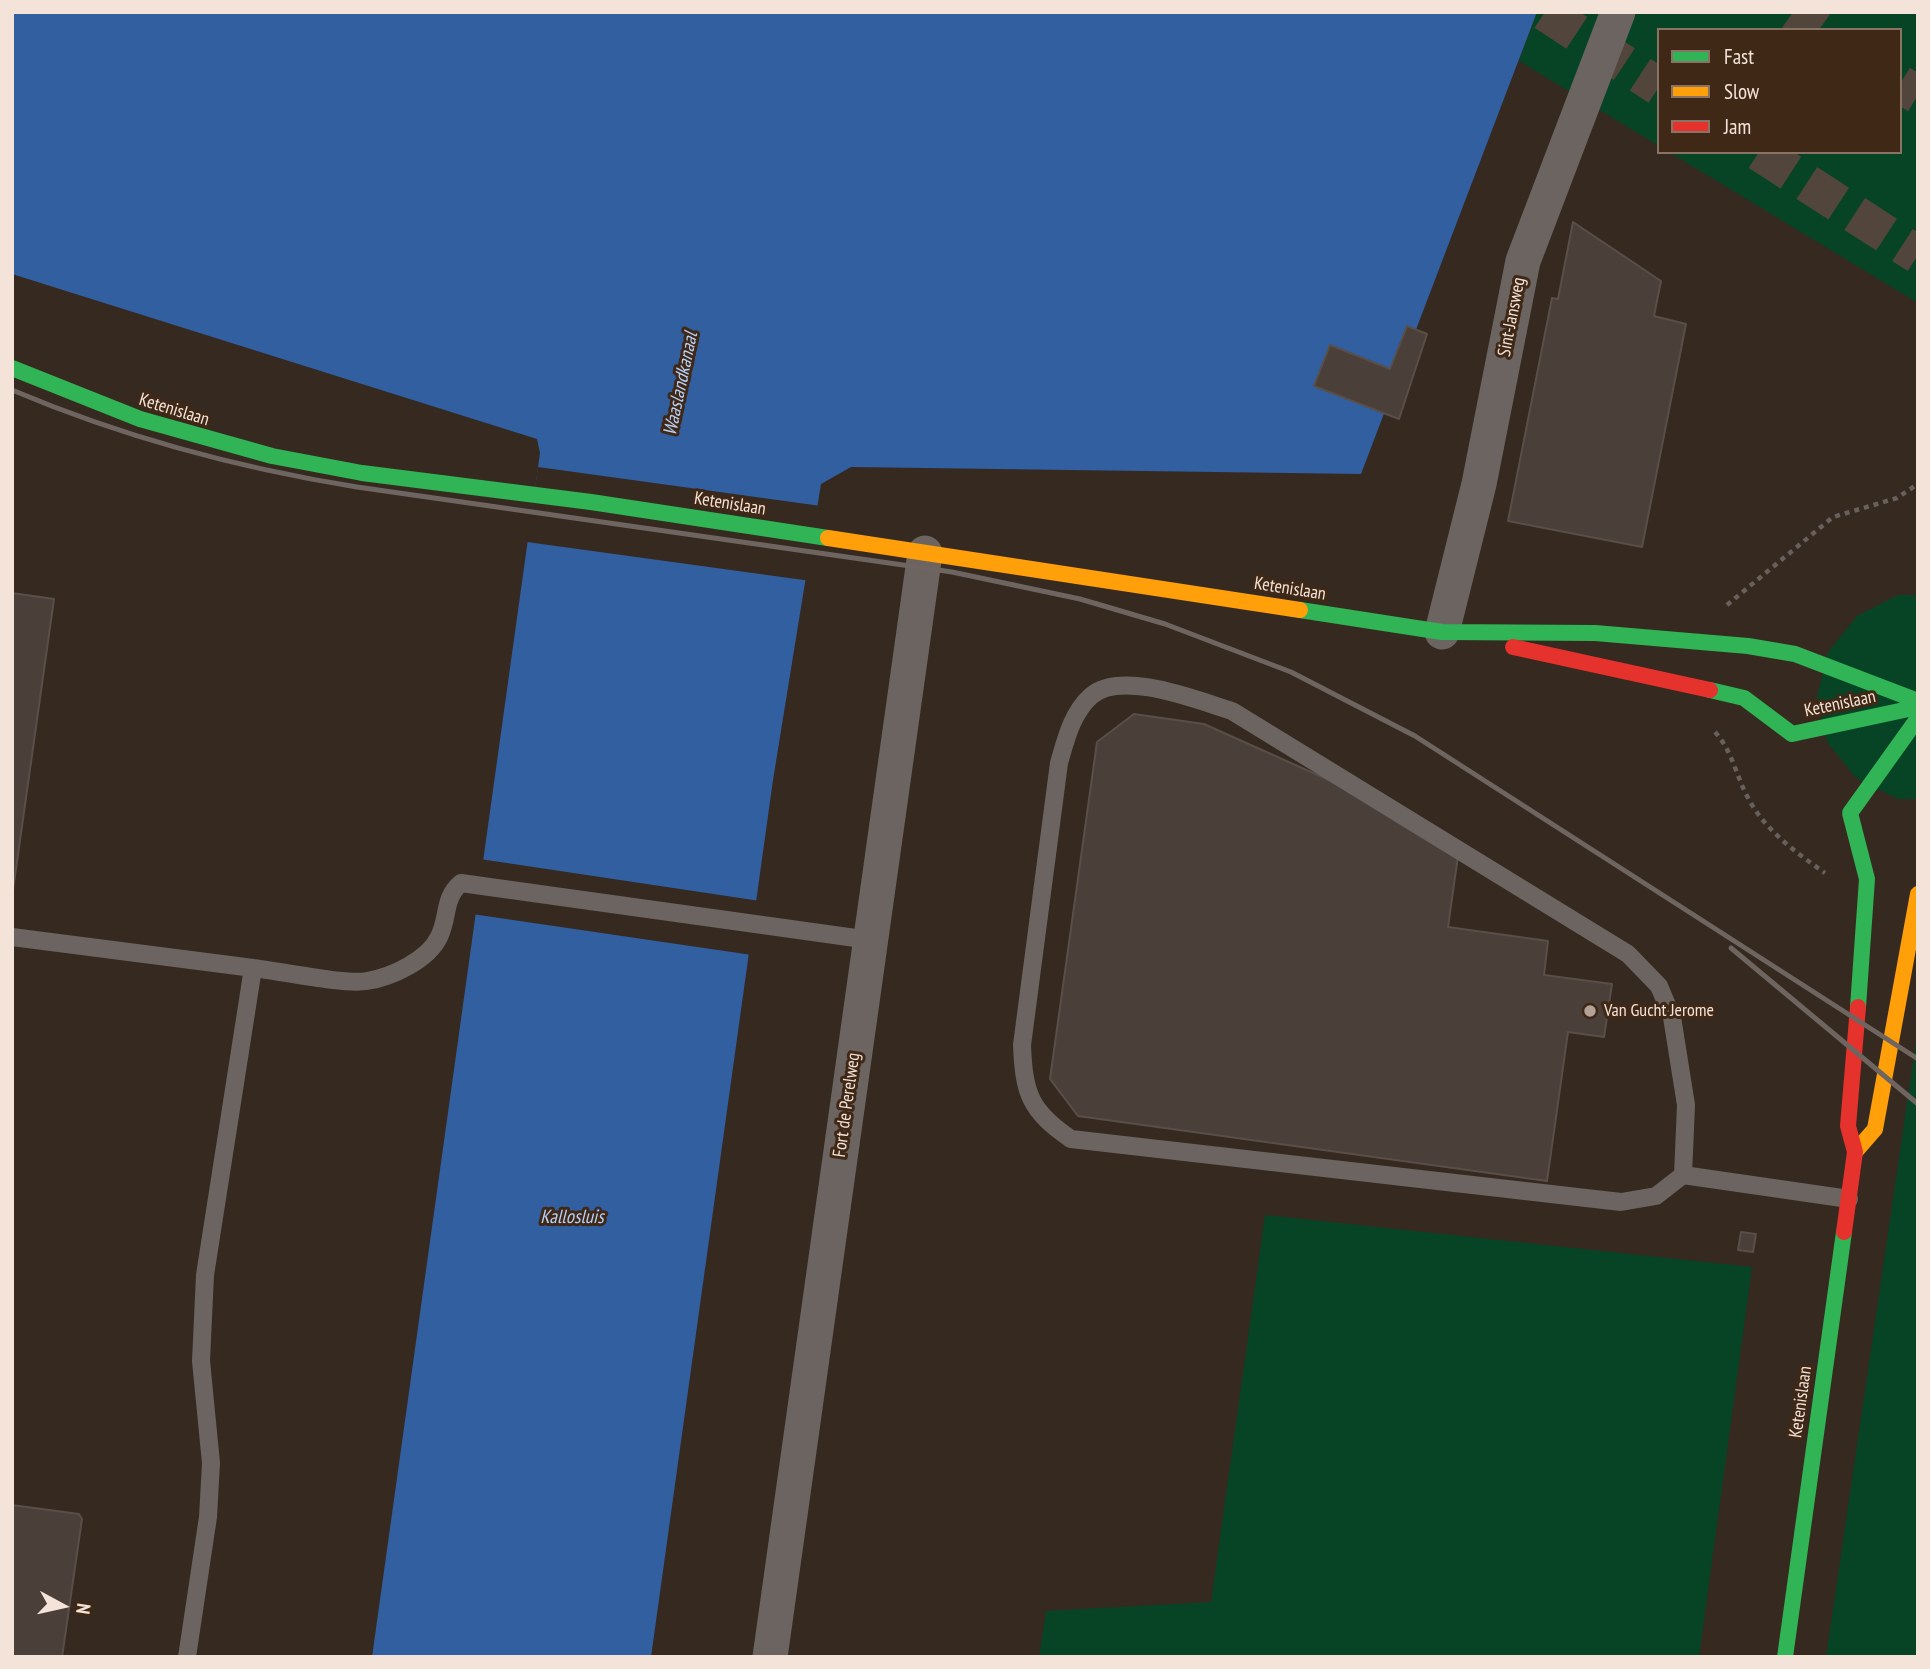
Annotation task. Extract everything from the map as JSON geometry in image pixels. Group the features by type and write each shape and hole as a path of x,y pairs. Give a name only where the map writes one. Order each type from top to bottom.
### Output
{"main road":[{"name":"Ketenislaan","path":"12,368 98,405 215,443 359,472 533,493 1448,632 1590,666 1744,698 1792,734 1918,707"},
{"name":"Ketenislaan","path":"1448,632 1595,633 1748,646 1794,654 1918,701"},
{"name":"Ketenislaan","path":"1785,1657 1855,1152 1848,1126 1864,959 1867,879 1850,813 1918,718"},
{"name":"Ketenislaan","path":"1855,1152 1875,1129 1918,894"}],"street":[{"name":"Sint-Jansweg","path":"1448,632 1523,261 1618,12"},
{"name":"Fort de Perelweg","path":"769,1657 925,552"}],"lane":[{"path":"1684,1175 1686,1105 1672,1017 1659,986 1628,954 1232,711 1170,692 1141,687 1113,686 1092,695 1070,724 1059,763 1023,1045 1024,1080 1032,1105 1050,1125 1072,1139 1621,1202 1656,1196 1684,1175 1849,1199"},
{"path":"12,937 365,982 395,973 419,959 439,937 452,890 461,883 870,940"},
{"path":"187,1657 208,1517 211,1463 201,1361 205,1275 253,968"}],"path":[{"path":"1715,606 1729,605 1767,569 1833,517 1897,498 1918,484"},
{"path":"1710,726 1727,746 1747,796 1780,841 1825,874 1829,885"}],"green space":[{"path":"1537,12 1918,12 1918,303 1672,154 1902,154 1902,28 1657,28 1657,145 1519,61"},
{"path":"1898,595 1918,595 1918,799 1898,799 1856,778 1827,742 1817,697 1828,652 1857,616"},
{"path":"1918,1028 1918,1657 1826,1657"},
{"path":"1265,1215 1752,1267 1699,1657 1039,1657 1046,1611 1211,1602"}],"water":[{"path":"12,12 1537,12 1361,474 851,467 821,484 773,780 651,1657 372,1657 540,453 537,439 12,274"}],"pier":[{"path":"538,467 821,506 811,581 527,542"},
{"path":"480,859 760,901 752,955 472,914"}],"building":[{"path":"1573,222 1661,281 1654,316 1686,324 1642,547 1508,521 1552,298 1558,299"},
{"path":"1407,326 1427,334 1399,419 1314,386 1330,345 1390,369"},
{"path":"12,593 54,599 12,897"},
{"path":"1134,714 1204,724 1331,781 1458,856 1448,927 1548,941 1544,975 1612,984 1604,1037 1568,1032 1547,1181 1078,1116 1050,1079 1097,742"},
{"path":"1741,1232 1756,1234 1753,1252 1738,1250"},
{"path":"12,1505 79,1514 82,1519 62,1657 12,1657"}],"tunnel":[{"path":"1545,12 1657,86"},
{"path":"1793,12 1816,28"},
{"path":"1902,85 1918,95"},
{"path":"1762,154 1918,255"}],"railway":[{"path":"12,390 139,436 268,470 357,487 952,572 1080,599 1165,624 1291,672 1415,736 1918,1059"},
{"path":"1731,948 1918,1104"}],"traffic: fast":[{"path":"12,368 140,419 272,456 362,473 591,502 828,538"},
{"path":"1300,610 1442,632 1595,633 1748,646 1795,654 1918,701"},
{"path":"1710,690 1744,698 1792,734 1918,707"},
{"path":"1858,1007 1867,879 1850,813 1918,718"},
{"path":"1785,1657 1844,1232"}],"traffic: slow":[{"path":"828,538 1300,610"},
{"path":"1855,1152 1875,1129 1918,894"}],"traffic: jam":[{"path":"1513,647 1710,690"},
{"path":"1844,1232 1855,1152 1848,1126 1858,1007"}],"place":[{"name":"Van Gucht Jerome","path":"1590,1011"}],"water label":[{"name":"Waaslandkanaal","path":"681,384"},
{"name":"Kallosluis","path":"572,1218"}]}
